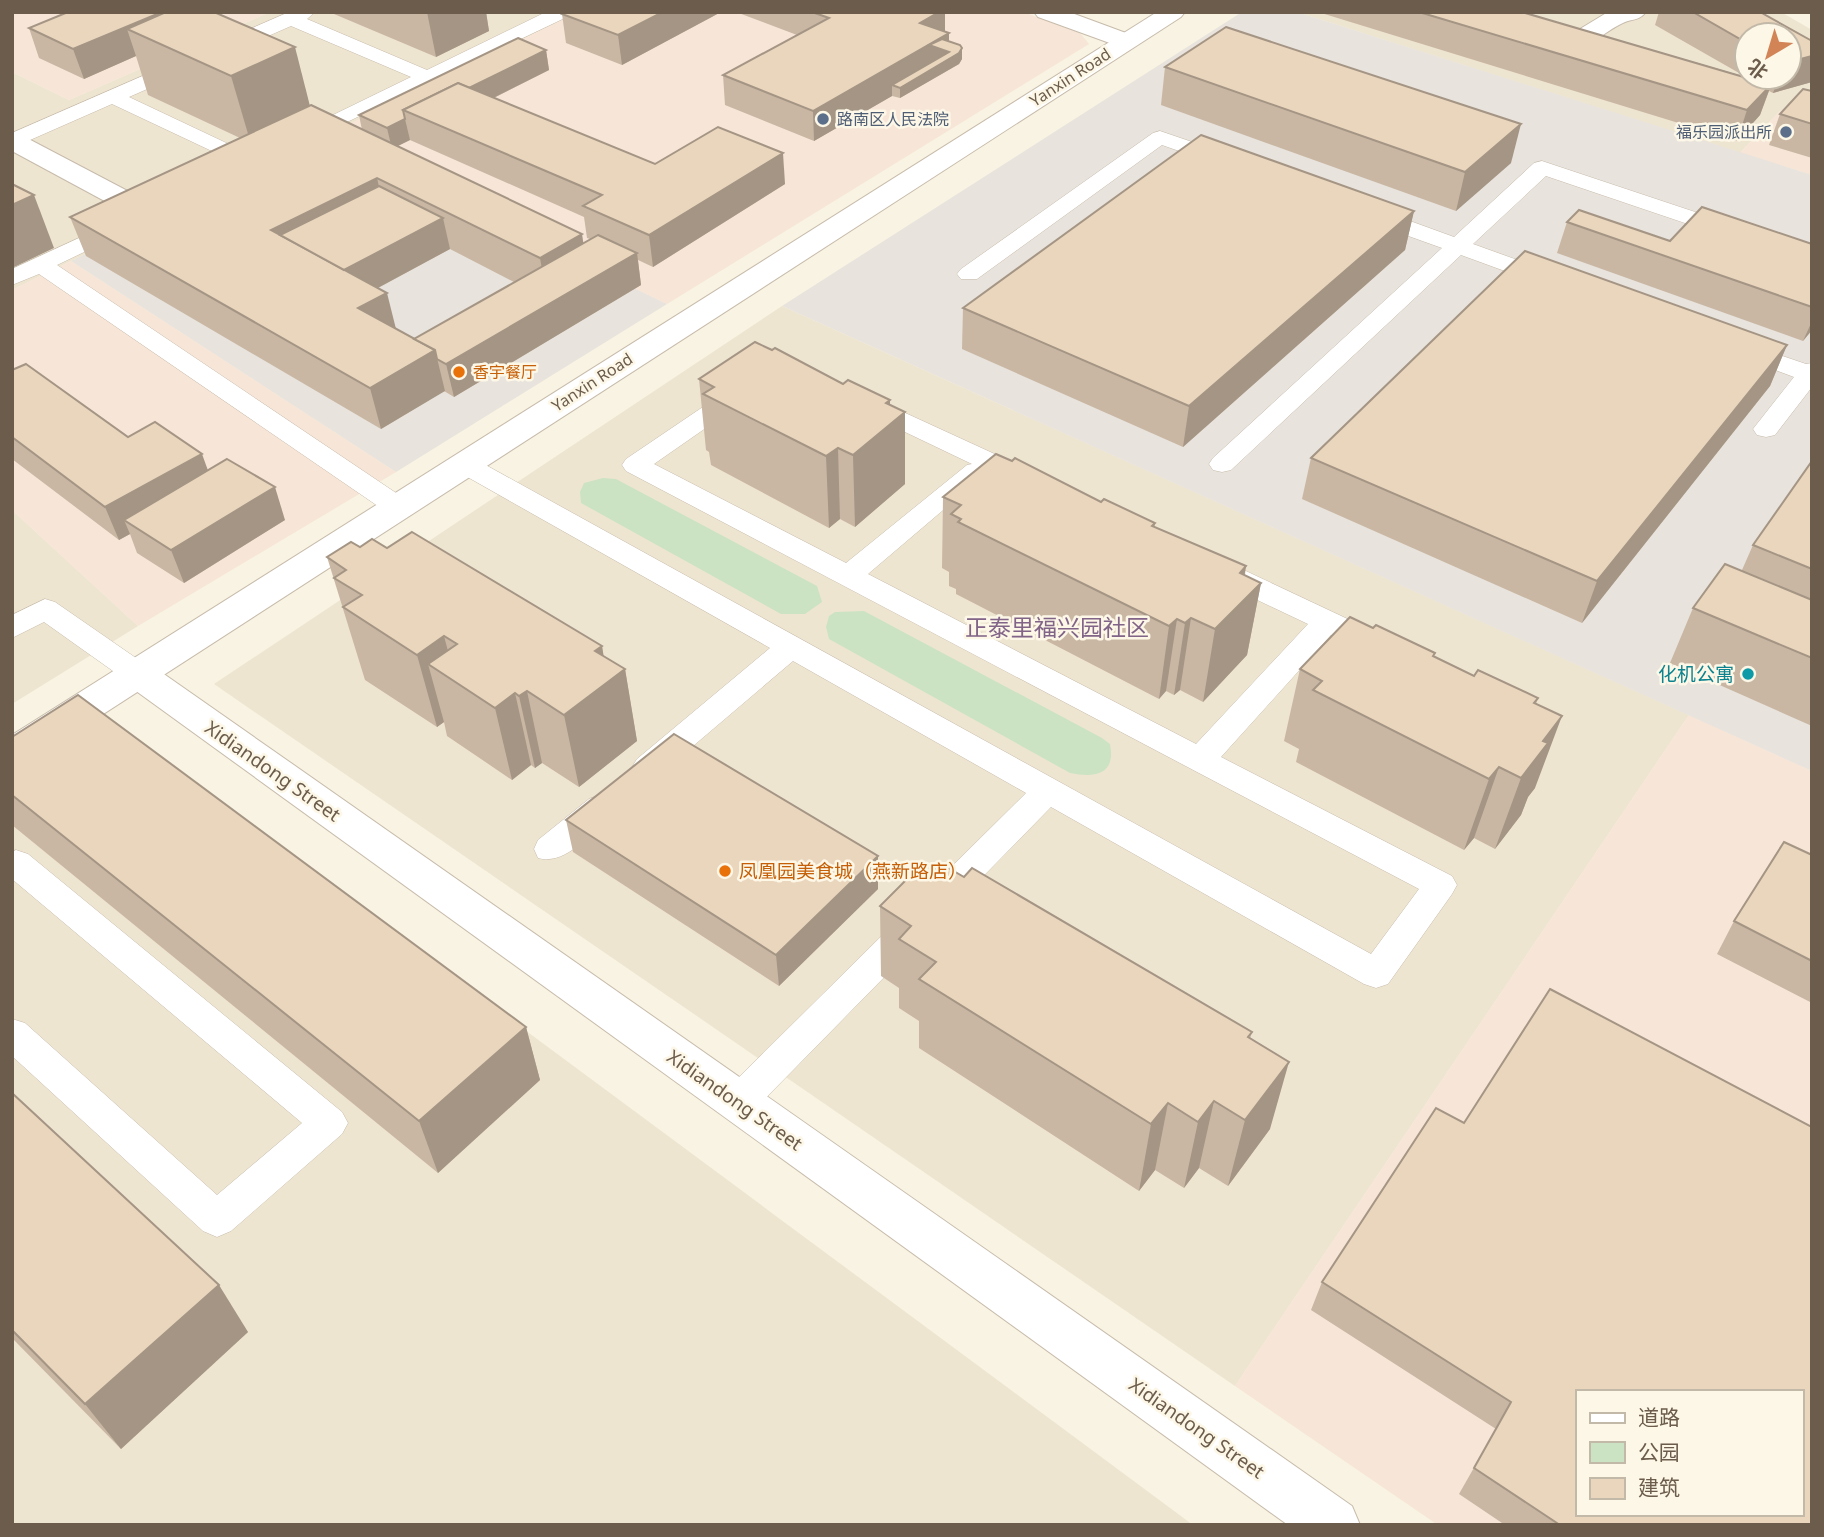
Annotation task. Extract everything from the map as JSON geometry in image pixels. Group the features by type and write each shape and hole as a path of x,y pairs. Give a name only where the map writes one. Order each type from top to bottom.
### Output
{"street":[{"path":"1046,12 1126,41"},
{"name":"Yanxin Road","path":"12,754 1173,12"},
{"path":"1484,12 1578,40 1614,14"},
{"path":"13,140 159,207"},
{"name":"Xidiandong Street","path":"138,674 1333,1525"}],"lane":[{"path":"227,174 562,12"},
{"path":"13,140 299,15 427,77"},
{"path":"113,97 250,163"},
{"path":"970,274 1160,137 1251,170"},
{"path":"1222,464 1542,168 1812,259"},
{"path":"12,278 159,207"},
{"path":"1354,208 1575,289"},
{"path":"40,264 398,507"},
{"path":"1718,341 1811,373 1766,429"},
{"path":"464,464 1376,974 1440,884 635,465 759,379"},
{"path":"842,392 1050,490"},
{"path":"848,576 987,461"},
{"path":"1201,562 1402,656"},
{"path":"12,628 45,608 138,674"},
{"path":"1200,760 1327,621"},
{"path":"550,849 790,647"},
{"path":"738,1102 1047,791"},
{"path":"12,865 16,863 329,1123 217,1219 12,1034"}],"shaded area":[{"path":"12,12 270,12 69,100 12,72"},
{"path":"270,12 578,12 12,290 12,72 69,100"},
{"path":"578,12 1023,12 1080,33 1089,44 667,304 321,138"},
{"path":"1242,12 1297,12 1812,175 1812,771 782,306"},
{"path":"1297,12 1781,12 1796,21 1733,21 1733,91 1803,91 1803,25 1812,30 1812,103 1780,111 1740,153"},
{"name":"福乐园派出所","path":"1812,103 1812,175 1740,153 1780,111"},
{"path":"321,138 667,304 396,472 71,261"},
{"path":"71,261 396,472 138,626 12,510 12,290"},
{"path":"782,306 1689,715 1235,1386 214,684"},
{"path":"12,510 138,626 12,704"},
{"path":"1689,715 1812,771 1812,1525 1438,1525 1235,1386"},
{"path":"112,724 1193,1525 12,1525 12,790"}],"green space":[{"path":"603,478 616,479 817,586 822,602 805,614 781,614 581,503 580,492 584,483"},
{"path":"864,611 1102,738 1110,744 1110,762 1107,768 1088,775 1070,773 829,639 826,627 829,616 835,612"}],"building":[{"path":"68,12 162,12 73,49 29,28"},
{"path":"166,12 214,12 295,47 231,76 127,29"},
{"path":"663,12 618,35 562,14"},
{"path":"812,12 939,12 920,23 949,33 813,111 723,75 829,18"},
{"path":"1419,12 1522,12 1733,74 1733,91 1765,91 1747,110"},
{"path":"1693,12 1760,12 1776,21 1733,21 1733,35"},
{"path":"1226,27 1521,124 1465,172 1165,67"},
{"path":"1803,36 1812,41 1812,56 1803,58"},
{"path":"518,38 546,50 469,88 458,83 403,110 405,119 387,128 359,115"},
{"path":"942,39 960,45 962,48 959,53 900,88 892,85 949,52 929,45"},
{"path":"458,83 655,164 718,127 783,153 649,235 583,206 602,195 403,110"},
{"path":"1803,89 1812,91 1812,124 1780,114"},
{"path":"311,105 582,234 540,258 377,178 271,230 387,293 358,308 435,350 370,388 70,217"},
{"path":"1201,135 1414,211 1189,406 963,308"},
{"path":"12,184 34,195 12,205"},
{"path":"379,186 443,218 344,270 280,235"},
{"path":"1702,207 1812,244 1812,307 1567,222 1579,210 1670,241"},
{"path":"598,235 637,253 446,364 437,359 435,350 414,339"},
{"path":"1525,251 1787,345 1597,581 1311,458"},
{"path":"755,342 772,350 775,348 843,384 848,380 890,400 886,403 905,412 853,455 838,448 826,456 703,394 714,387 699,379"},
{"path":"26,364 128,437 155,422 202,454 105,507 12,437 12,370"},
{"path":"996,454 1012,461 1015,458 1101,502 1104,499 1155,523 1152,526 1246,566 1240,573 1261,583 1215,629 1191,618 1185,623 1177,619 1169,626 958,522 961,519 951,514 961,505 943,497"},
{"path":"227,459 275,487 171,550 124,520"},
{"path":"1812,461 1812,569 1753,545"},
{"path":"412,532 602,646 595,651 625,669 564,715 527,691 519,696 515,693 495,708 428,664 457,644 444,636 417,655 343,607 362,595 334,578 346,570 327,557 351,542 360,547 372,539 387,548"},
{"path":"1725,564 1812,600 1812,658 1693,608"},
{"path":"1350,617 1373,628 1376,625 1435,653 1433,656 1474,676 1478,670 1538,698 1534,703 1562,716 1543,741 1548,743 1521,778 1499,767 1489,779 1313,690 1322,681 1300,669"},
{"path":"78,695 526,1027 419,1121 12,795 12,737"},
{"name":"凤凰园美食城（燕新路店）","path":"674,734 878,856 776,955 566,820"},
{"path":"1784,842 1812,855 1812,961 1734,921"},
{"path":"940,863 964,877 972,868 1252,1032 1248,1037 1289,1062 1245,1120 1214,1101 1198,1122 1168,1103 1151,1124 919,979 936,962 899,939 911,926 880,906 913,873 923,880"},
{"path":"1550,989 1812,1127 1812,1525 1560,1525 1474,1468 1511,1402 1322,1282 1436,1108 1464,1123"},
{"path":"12,1093 219,1285 85,1404 12,1330"}],"place":[{"name":"路南区人民法院","path":"823,119"},
{"name":"福乐园派出所","path":"1786,132"},
{"name":"香宇餐厅","path":"459,372"},
{"name":"化机公寓","path":"1748,674"},
{"name":"凤凰园美食城（燕新路店）","path":"725,871"}],"district":[{"name":"正泰里福兴园社区","path":"1057,628"}]}
